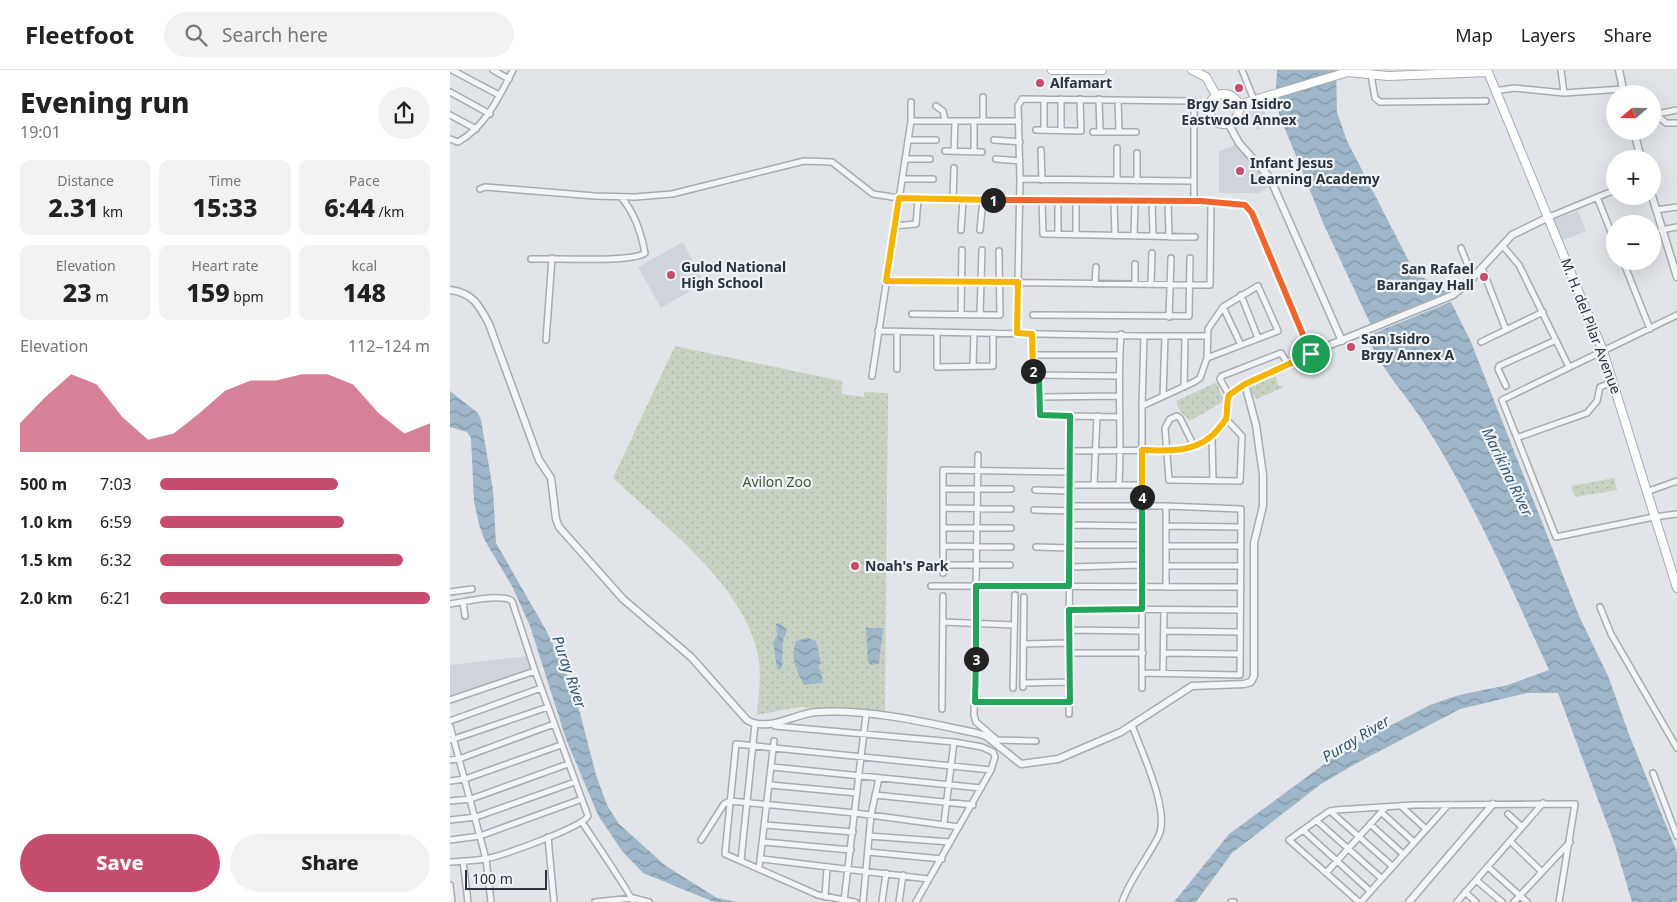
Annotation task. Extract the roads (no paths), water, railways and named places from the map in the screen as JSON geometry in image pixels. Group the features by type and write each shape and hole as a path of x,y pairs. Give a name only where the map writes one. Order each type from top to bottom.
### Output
{"main road":[{"path":"1052,70 1102,70"},
{"path":"1192,70 1206,78 1216,95"},
{"path":"1238,105 1352,72 1371,75 1488,71"},
{"name":"M. H. del Pilar Avenue","path":"1488,71 1604,350 1677,588"},
{"path":"1216,95 1231,95 1238,105 1237,116 1228,123 1217,122 1210,114 1210,102 1216,95"}],"street":[{"path":"452,70 499,96"},
{"path":"493,70 509,79"},
{"path":"450,139 458,142 476,129 490,114 514,70"},
{"path":"1242,70 1254,100"},
{"path":"1561,70 1564,93"},
{"path":"1619,70 1622,85"},
{"path":"1371,75 1376,98 1380,102 1486,101"},
{"path":"1495,90 1514,88 1564,93 1606,92"},
{"path":"450,92 490,114"},
{"path":"982,97 983,121"},
{"path":"1017,333 1020,201 1018,106 1022,99 1194,101 1192,181 1194,202"},
{"path":"1044,99 1044,130"},
{"path":"1061,99 1061,130"},
{"path":"1036,130 1081,131 1080,99"},
{"path":"1099,99 1100,132"},
{"path":"1118,100 1119,132"},
{"path":"872,376 911,121 911,102"},
{"path":"936,106 943,112 944,121"},
{"path":"1661,113 1677,110"},
{"path":"450,116 476,129"},
{"path":"1661,119 1666,123 1677,123"},
{"path":"911,121 1019,121"},
{"path":"954,151 955,121"},
{"path":"974,121 974,151"},
{"path":"1228,123 1239,144 1270,178 1342,341"},
{"path":"1093,132 1136,132"},
{"path":"908,140 936,140"},
{"path":"994,140 1020,142"},
{"path":"1117,148 1117,180"},
{"path":"1041,150 1042,180"},
{"path":"945,151 982,152"},
{"path":"1136,153 1137,181"},
{"path":"905,158 930,159"},
{"path":"996,160 1020,161"},
{"path":"480,189 485,187 548,194 621,197 672,194 804,161 832,162 873,194 918,200 1168,201 1245,205 1252,213 1311,354"},
{"path":"953,200 954,168"},
{"path":"902,179 933,180"},
{"path":"1020,179 1192,181"},
{"path":"1229,395 1245,384 1288,364 1453,295 1474,278 1502,245 1517,231 1606,194"},
{"path":"531,259 617,260 636,258 645,253 640,229 628,205 621,197"},
{"path":"1597,197 1606,220"},
{"path":"894,226 916,224 918,200"},
{"path":"961,230 963,200"},
{"path":"980,230 983,200"},
{"path":"1042,201 1043,234 1195,237"},
{"path":"1058,201 1058,234"},
{"path":"1076,201 1076,235"},
{"path":"1134,235 1135,201"},
{"path":"1152,201 1153,236"},
{"path":"1168,201 1169,237"},
{"path":"1114,202 1115,236"},
{"path":"886,281 1210,285 1211,202"},
{"path":"1655,205 1657,215"},
{"path":"1656,210 1677,207"},
{"path":"1677,227 1661,230 1668,256 1675,267 1677,277"},
{"path":"1502,245 1519,265 1568,367"},
{"path":"1461,248 1474,278"},
{"path":"961,314 962,250"},
{"path":"980,314 982,250"},
{"path":"912,314 1000,314 999,251"},
{"path":"1151,284 1152,253"},
{"path":"1668,256 1677,254"},
{"path":"546,340 552,258"},
{"path":"1170,317 1171,258"},
{"path":"1033,315 1189,316 1190,258"},
{"path":"1134,264 1135,284"},
{"path":"1096,267 1096,284"},
{"path":"1482,268 1506,330"},
{"path":"1627,270 1650,329"},
{"path":"1142,406 1200,378 1207,358 1208,329 1223,307 1258,286 1278,331 1207,358"},
{"path":"450,290 471,296 477,301 489,324 539,460 551,478 556,519 563,534 623,600 691,657 747,720 755,724 775,723 802,714 841,711 909,720 986,736 1021,764 1058,759 1132,725 1192,686 1244,684 1251,682 1254,676 1254,543 1263,506 1263,475 1256,425 1245,384"},
{"path":"1241,295 1258,338"},
{"path":"1223,307 1241,345"},
{"path":"1481,342 1543,312"},
{"path":"1677,315 1502,400 1519,438 1556,537 1677,514"},
{"path":"878,331 1208,336"},
{"path":"897,332 897,369"},
{"path":"937,333 937,366 993,366 993,333"},
{"path":"973,366 974,333"},
{"path":"1032,334 1033,373 1039,376 1119,376"},
{"path":"1120,484 1119,355 1121,334"},
{"path":"1142,688 1142,406 1144,336"},
{"path":"1163,396 1165,336"},
{"path":"1184,387 1185,336"},
{"path":"1506,386 1498,369 1499,366 1554,341"},
{"path":"1070,451 1185,450 1212,437 1226,419 1229,395 1220,379 1222,376 1281,353 1288,364"},
{"path":"1032,355 1119,355"},
{"path":"1039,376 1041,416 1119,417"},
{"path":"1519,438 1587,413 1597,401 1600,388 1614,382"},
{"path":"1040,397 1119,396"},
{"path":"1069,714 1070,416"},
{"path":"1094,485 1097,416"},
{"path":"1194,446 1182,421 1177,416 1170,419 1166,424 1168,480 1236,482 1242,479 1242,436 1226,419"},
{"path":"1212,437 1213,481"},
{"path":"978,455 975,547 977,565 976,722 996,740 1036,741"},
{"path":"943,573 943,470 1070,472"},
{"path":"1646,492 1677,481"},
{"path":"1070,485 1143,485"},
{"path":"943,489 1011,489"},
{"path":"1035,490 1071,491"},
{"path":"1034,510 1142,505 1240,507 1240,675 1142,673"},
{"path":"1166,506 1166,587"},
{"path":"943,508 1011,509"},
{"path":"1071,525 1142,526"},
{"path":"1166,526 1240,527"},
{"path":"942,528 1011,528"},
{"path":"1036,547 1142,545"},
{"path":"943,546 1011,547"},
{"path":"1166,546 1241,546"},
{"path":"943,565 1010,565"},
{"path":"1070,567 1142,565"},
{"path":"1166,566 1241,566"},
{"path":"931,586 1241,588"},
{"path":"450,592 472,589"},
{"path":"1013,688 1014,595"},
{"path":"942,709 943,596"},
{"path":"1024,597 1023,685 1070,682"},
{"path":"450,604 493,598 510,600 588,816 582,822 548,837 486,859 450,862"},
{"path":"463,602 465,616"},
{"path":"1600,607 1622,654 1677,748"},
{"path":"1069,610 1240,610"},
{"path":"1163,674 1164,610"},
{"path":"943,622 1014,625"},
{"path":"1070,630 1142,631"},
{"path":"1164,631 1240,632"},
{"path":"1023,644 1070,643"},
{"path":"1070,653 1143,653"},
{"path":"1164,653 1240,654"},
{"path":"450,700 535,672"},
{"path":"450,722 541,688"},
{"path":"493,698 496,705"},
{"path":"975,702 1070,702"},
{"path":"452,740 548,707"},
{"path":"844,901 866,715"},
{"path":"450,760 459,759 554,724"},
{"path":"741,860 749,802 755,724"},
{"path":"1122,902 1138,867 1160,833 1162,823 1158,798 1132,725"},
{"path":"450,726 452,740 471,799 486,859 491,902"},
{"path":"775,726 954,742 982,747 993,752 995,757 991,770 973,805 928,878 916,902"},
{"path":"944,823 954,742"},
{"path":"856,902 824,897 725,854 736,744 754,746 774,744 861,757 991,770"},
{"path":"760,869 774,744"},
{"path":"450,781 465,779 561,745"},
{"path":"450,801 471,799 568,764"},
{"path":"772,767 981,788"},
{"path":"1653,773 1677,836"},
{"path":"863,902 869,836 879,778"},
{"path":"450,820 476,818 575,782"},
{"path":"770,784 857,793"},
{"path":"875,795 973,805"},
{"path":"450,840 480,836 582,800"},
{"path":"702,840 724,804 730,801 944,823 959,827"},
{"path":"1457,902 1543,803"},
{"path":"1448,805 1360,902 1289,840 1330,811 1383,810 1401,806 1493,804 1543,803 1574,804 1570,841 1559,902"},
{"path":"1409,902 1493,804"},
{"path":"1401,806 1426,828"},
{"path":"1326,873 1383,810"},
{"path":"1383,810 1414,842"},
{"path":"1330,811 1392,866"},
{"path":"1508,814 1522,827"},
{"path":"1316,820 1381,878"},
{"path":"582,822 620,883 633,900"},
{"path":"765,824 853,832"},
{"path":"1370,824 1403,854"},
{"path":"1303,830 1370,891"},
{"path":"869,836 950,842"},
{"path":"548,837 554,902"},
{"path":"1510,841 1542,872"},
{"path":"1514,902 1570,841"},
{"path":"764,842 851,850"},
{"path":"868,852 942,858"},
{"path":"762,859 827,868 928,878"},
{"path":"463,861 468,902"},
{"path":"1488,867 1527,902"},
{"path":"824,897 827,868"},
{"path":"882,902 886,874"},
{"path":"899,902 903,876"},
{"path":"1476,880 1502,902"},
{"path":"450,884 452,902"},
{"path":"1465,892 1476,902"},
{"path":"596,902 633,900 649,902"}],"water":[{"name":"Marikina River","path":"1277,70 1336,70 1337,112 1347,141 1417,277 1424,278 1446,292 1471,342 1579,616 1608,676 1630,737 1677,852 1677,902 1632,902 1615,845 1558,693 1527,693 1460,709 1321,784 1232,853 1196,902 1174,902 1229,834 1342,751 1430,705 1459,695 1508,685 1549,670 1493,549 1462,489 1422,420 1383,365 1370,342 1376,339 1370,323 1324,225 1279,114 1276,87"},
{"path":"450,391 478,413 481,420 493,490 496,543 546,630 564,667 580,713 596,775 607,805 619,824 666,866 717,898 737,902 714,902 643,873 622,851 598,815 566,739 530,626 512,586 484,539 474,501 471,438 467,432 450,427"},
{"path":"780,623 787,630 783,641 782,667 780,670 777,668 773,642 777,636 776,624"},
{"path":"866,628 883,628 879,664 871,665 868,662"},
{"path":"807,638 816,641 821,663 818,666 823,683 804,685 796,669 794,647 796,641"}],"place":[{"name":"Alfamart","path":"1040,83"},
{"name":"Brgy San Isidro Eastwood Annex","path":"1239,88"},
{"name":"Infant Jesus Learning Academy","path":"1240,171"},
{"name":"Gulod National High School","path":"671,275"},
{"name":"San Rafael Barangay Hall","path":"1484,277"},
{"name":"San Isidro Brgy Annex A","path":"1351,347"},
{"name":"Noah's Park","path":"855,566"}],"park label":[{"name":"Avilon Zoo","path":"777,482"}],"water label":[{"name":"Puray River","path":"569,672"},
{"name":"Puray River","path":"1356,739"}]}
